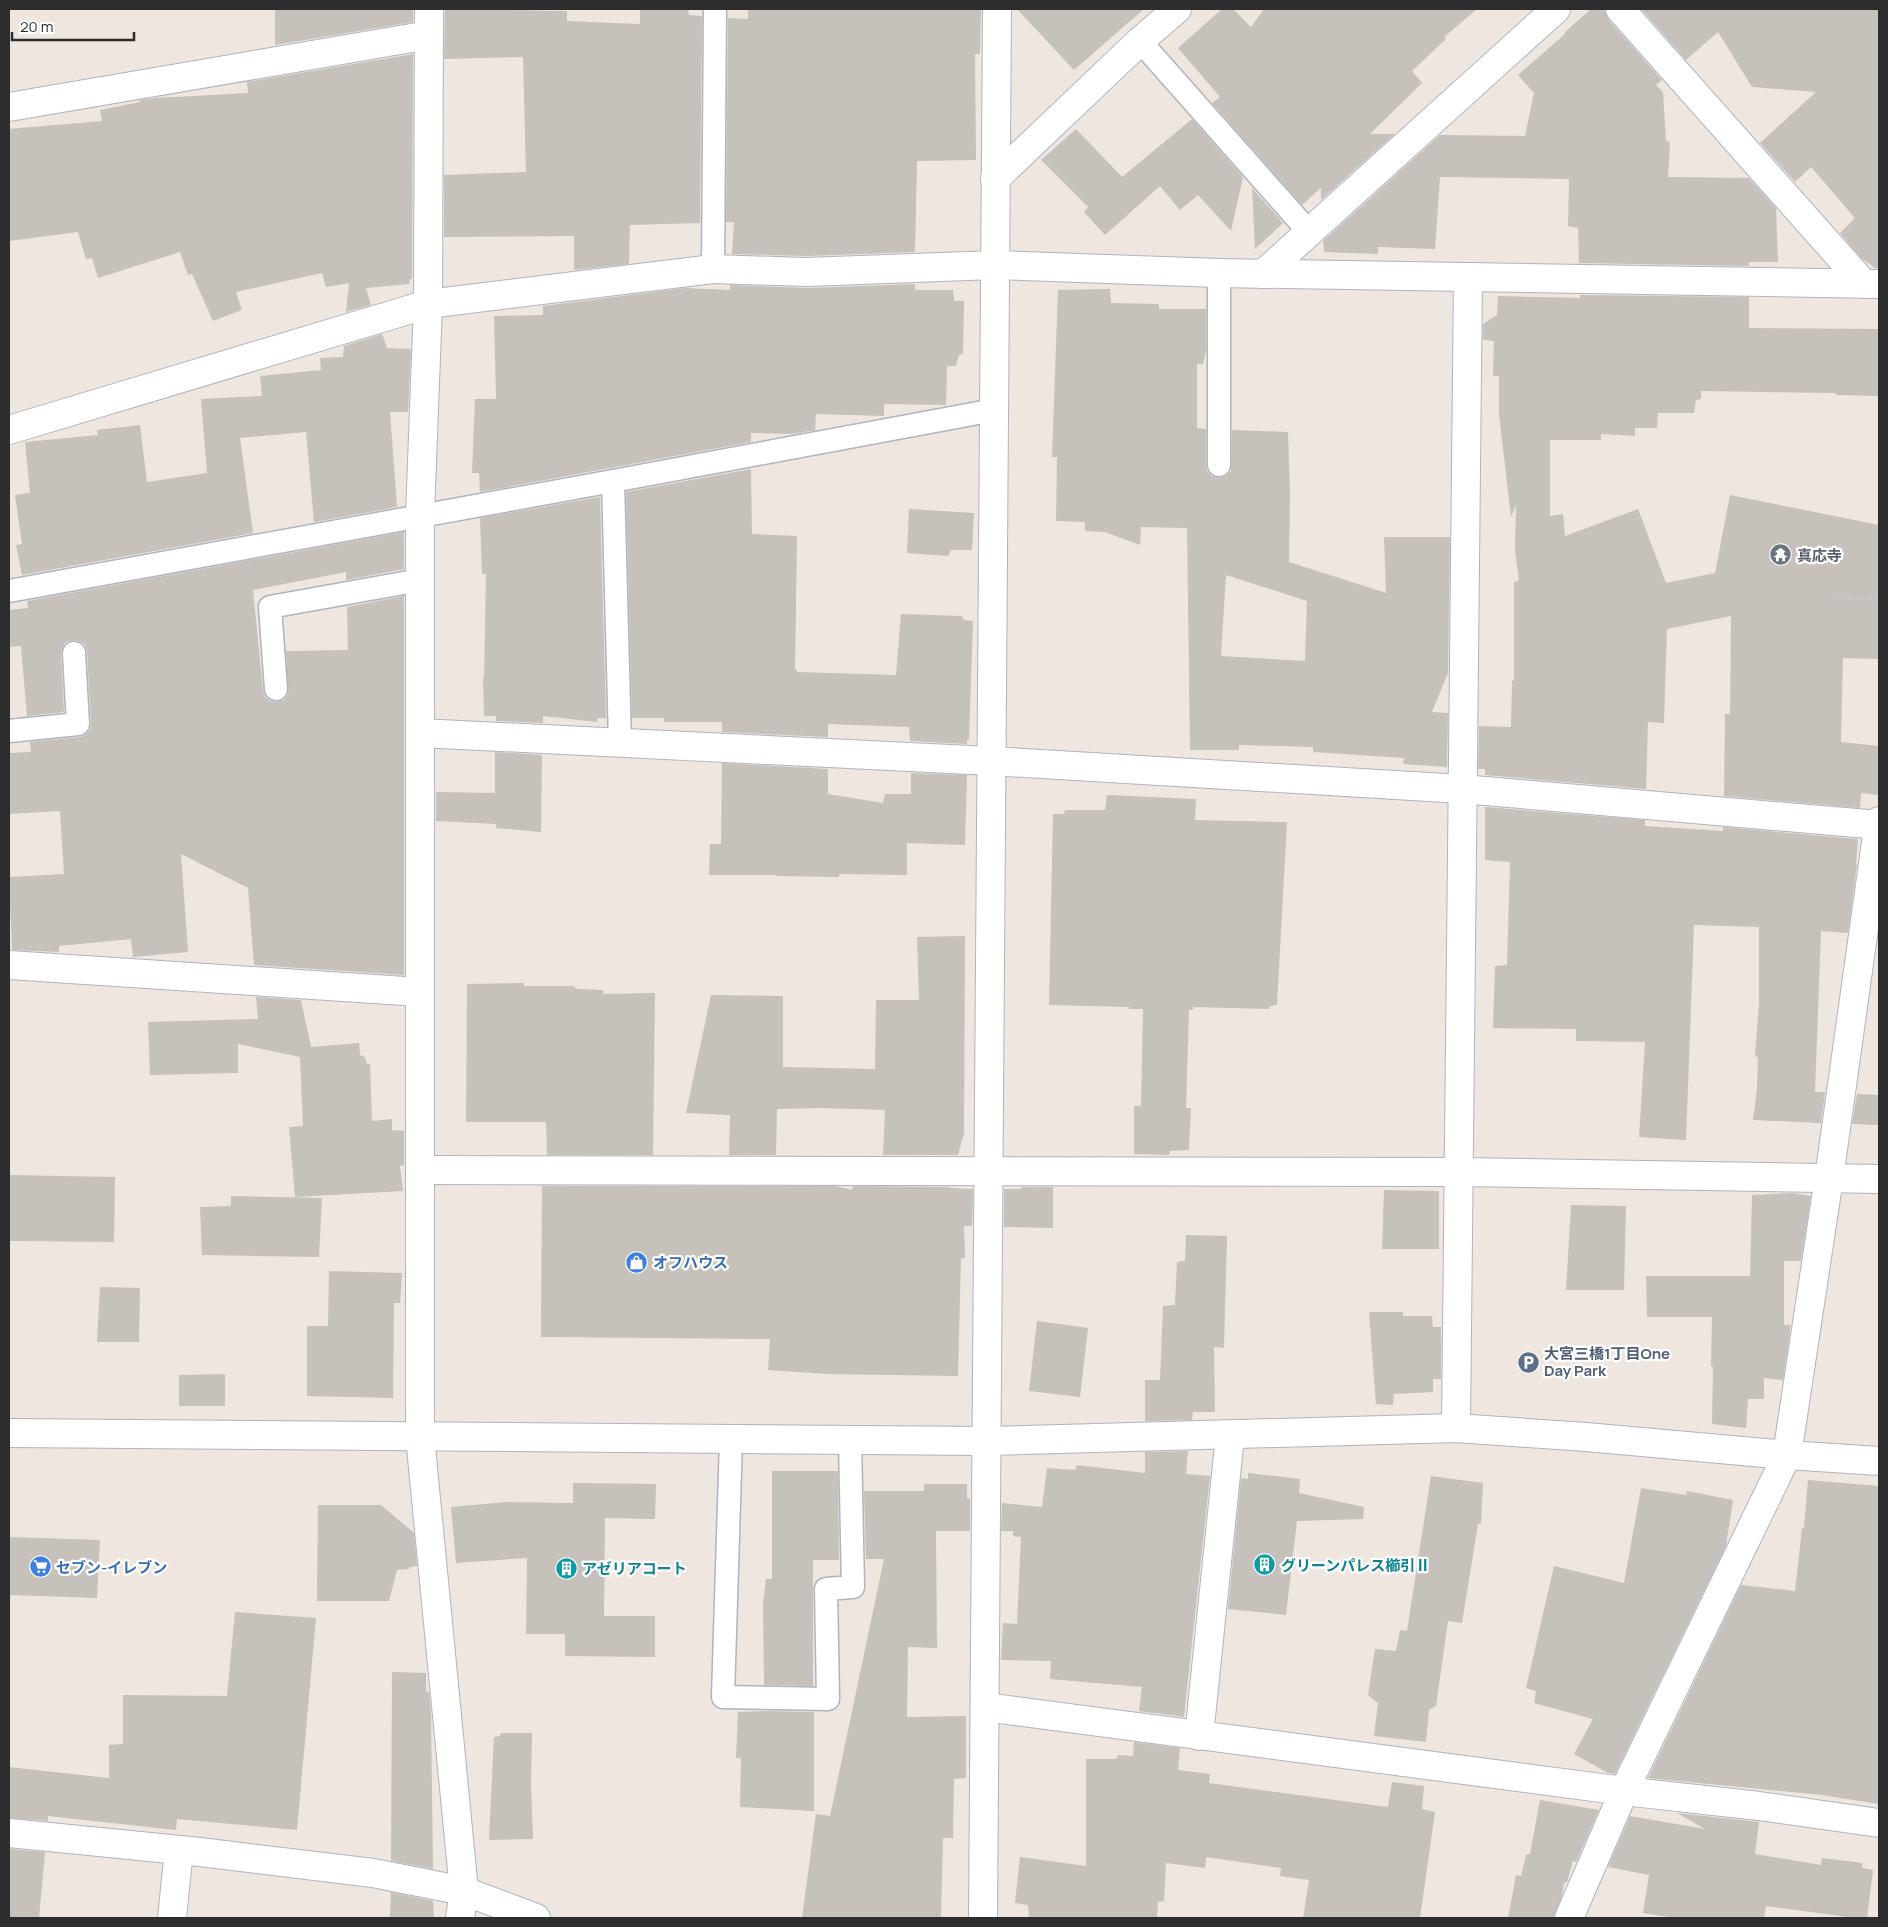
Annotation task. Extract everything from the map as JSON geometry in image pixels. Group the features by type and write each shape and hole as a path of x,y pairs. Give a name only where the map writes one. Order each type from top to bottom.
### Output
{"street":[{"path":"983,1918 997,9"},
{"path":"995,179 1140,41 1177,9"},
{"path":"1263,274 1556,9"},
{"path":"1620,9 1872,284"},
{"path":"9,107 429,22 428,304 420,515 420,1437 464,1892 460,1918"},
{"path":"9,430 428,304 713,269 806,272 995,265 1263,274 1872,284"},
{"path":"1456,1428 1468,277"},
{"path":"420,733 991,761 1462,789 1879,824 1829,1178 1786,1455 1624,1791 1569,1918"},
{"path":"9,965 420,992"},
{"path":"420,1170 1458,1172 1879,1178"},
{"path":"9,1433 987,1441 1230,1436 1456,1428 1879,1461"},
{"path":"1199,1736 1230,1436"},
{"path":"984,1707 1879,1823"},
{"path":"9,1833 179,1850 373,1873 464,1892 536,1918"},
{"path":"172,1918 179,1850"}],"lane":[{"path":"713,269 715,9"},
{"path":"1140,41 1309,232"},
{"path":"1219,273 1219,465"},
{"path":"9,591 994,410"},
{"path":"612,481 620,742"},
{"path":"276,689 270,606 420,580"},
{"path":"9,731 78,724 74,653"},
{"path":"731,1439 724,1697 828,1698 826,1589 853,1587 850,1440"}],"path":[{"path":"1835,598 1879,598"}],"building":[{"path":"275,9 413,9 413,22 275,45"},
{"path":"445,9 567,11 567,21 640,24 640,9 688,9 689,15 702,16 700,223 630,225 629,264 574,270 574,236 444,237 444,175 526,172 523,57 444,59"},
{"path":"748,9 981,9 980,54 975,54 976,160 917,161 915,252 806,256 732,254 734,222 726,222 728,18 748,19"},
{"path":"1017,9 1144,9 1074,70"},
{"path":"1222,9 1233,9 1251,27 1264,9 1477,9 1444,37 1446,39 1412,71 1422,83 1370,134 1395,134 1321,200 1321,188 1302,205 1212,103 1220,97 1178,48"},
{"path":"1591,9 1605,9 1608,19 1662,80 1656,85 1663,92 1666,140 1670,143 1668,177 1749,178 1776,208 1778,262 1749,262 1749,266 1579,263 1578,228 1568,226 1569,179 1440,177 1435,249 1378,247 1378,254 1324,252 1323,241 1440,135 1525,136 1534,93 1518,75"},
{"path":"1641,9 1879,9 1879,268 1875,268 1861,258 1840,233 1855,218 1811,167 1795,182 1760,143 1816,92 1752,87 1718,32 1686,60"},
{"path":"413,54 412,279 410,279 409,284 366,288 371,305 346,312 349,283 326,287 322,273 236,292 242,310 213,321 192,274 188,275 180,252 98,278 92,258 86,259 78,232 9,241 9,129 102,121 100,110 140,102 140,100 248,93 247,82"},
{"path":"1192,119 1243,177 1231,231 1198,195 1180,210 1160,186 1105,235 1084,212 1088,207 1041,160 1076,129 1122,177"},
{"path":"1252,188 1283,223 1255,249"},
{"path":"915,284 915,290 953,290 954,301 964,301 963,354 959,355 956,366 947,366 946,405 884,404 884,416 816,414 815,430 793,434 751,433 751,442 480,492 479,473 472,473 475,399 496,399 494,316 543,315 543,306 685,288 730,290 730,285 807,288"},
{"path":"1110,289 1111,303 1159,304 1159,309 1206,309 1206,351 1203,364 1197,364 1197,428 1206,429 1207,471 1212,476 1219,478 1226,476 1231,471 1232,430 1288,432 1290,493 1289,562 1386,593 1384,537 1450,537 1448,673 1432,712 1448,713 1447,767 1403,764 1404,758 1313,752 1313,747 1239,745 1239,750 1190,750 1187,528 1141,527 1140,545 1105,532 1085,531 1085,522 1056,521 1057,457 1052,457 1058,290","holes":["1226,575 1307,601 1305,661 1221,656"]},
{"path":"1580,295 1749,297 1749,328 1879,329 1879,396 1836,395 1836,393 1701,391 1701,399 1696,400 1694,413 1658,413 1657,428 1635,428 1635,436 1601,434 1601,440 1550,440 1550,516 1563,514 1565,536 1638,509 1666,583 1715,573 1730,495 1879,525 1879,659 1843,658 1841,742 1879,746 1879,795 1861,793 1860,808 1724,796 1725,714 1730,714 1731,616 1667,629 1664,723 1648,722 1646,789 1485,775 1485,769 1478,769 1479,726 1511,727 1512,680 1514,681 1514,582 1519,581 1515,551 1516,505 1511,517 1499,414 1499,376 1493,376 1494,341 1483,340 1483,324 1497,315 1498,296 1580,298"},
{"path":"382,334 387,348 411,349 408,412 390,412 397,507 314,522 306,432 240,438 253,533 22,575 16,545 22,544 15,495 30,493 25,442 98,435 97,430 140,425 147,482 207,473 201,399 262,396 260,376 321,370 320,358 343,357 344,346"},
{"path":"751,469 752,534 797,536 795,670 797,672 896,675 901,614 962,616 964,620 973,621 969,740 967,740 967,744 910,741 909,727 828,724 828,737 722,732 722,722 664,722 664,718 632,718 626,492"},
{"path":"600,497 606,718 598,718 597,722 543,716 543,723 496,721 496,716 484,716 483,678 486,574 482,574 480,518"},
{"path":"909,509 974,513 972,550 951,550 948,556 907,553"},
{"path":"404,532 404,569 346,580 346,572 253,590 263,690 265,697 270,701 276,702 284,700 288,694 286,651 348,650 347,607 404,596 404,975 254,965 248,888 181,854 188,952 133,957 131,939 59,946 59,952 12,950 9,877 64,874 60,811 9,814 9,753 31,752 30,742 80,737 90,730 91,723 87,652 85,645 74,640 66,642 61,653 64,712 27,716 21,646 9,647 9,610 28,608 27,601"},
{"path":"495,752 542,755 541,832 496,828 496,824 436,821 436,792 495,793"},
{"path":"722,763 828,769 828,794 883,803 885,794 911,794 911,773 967,775 965,845 907,843 907,875 839,874 839,877 709,875 710,844 721,844"},
{"path":"1107,795 1196,799 1195,820 1287,822 1277,1005 1270,1006 1269,1009 1193,1007 1193,1010 1189,1010 1186,1108 1191,1108 1189,1150 1170,1151 1169,1155 1134,1154 1134,1106 1141,1106 1143,1009 1049,1005 1053,814 1064,814 1065,810 1105,810"},
{"path":"1485,807 1645,820 1645,826 1723,831 1723,827 1858,839 1857,865 1848,933 1821,931 1815,1092 1825,1092 1821,1123 1753,1120 1758,1058 1755,1055 1759,1004 1759,927 1694,925 1686,1140 1639,1137 1645,1042 1576,1041 1576,1029 1493,1028 1495,966 1507,965 1510,862 1485,860"},
{"path":"965,936 964,1133 958,1155 883,1155 885,1110 820,1108 777,1109 776,1155 729,1155 730,1115 686,1113 711,995 783,996 783,1067 875,1069 876,1000 919,1000 917,937"},
{"path":"524,983 524,986 574,986 576,989 603,990 603,994 655,993 653,1155 547,1155 546,1122 466,1122 467,984"},
{"path":"256,997 301,1000 311,1047 359,1043 360,1055 365,1057 367,1064 370,1064 372,1121 392,1119 392,1130 404,1131 404,1165 400,1166 403,1191 295,1197 289,1127 303,1126 300,1057 238,1044 238,1073 150,1075 148,1022 258,1019"},
{"path":"1857,1094 1879,1095 1879,1125 1852,1124"},
{"path":"9,1175 115,1177 114,1242 9,1241"},
{"path":"542,1186 835,1186 852,1190 853,1186 973,1189 972,1226 964,1226 965,1258 961,1258 958,1376 827,1374 768,1370 770,1339 541,1337"},
{"path":"1023,1187 1053,1187 1053,1228 1004,1227 1004,1189 1020,1189"},
{"path":"1384,1190 1439,1191 1439,1249 1382,1249"},
{"path":"1793,1193 1811,1196 1801,1261 1784,1261 1784,1325 1790,1325 1790,1332 1783,1380 1764,1378 1764,1399 1748,1399 1746,1428 1712,1424 1712,1317 1647,1317 1646,1276 1750,1276 1752,1195"},
{"path":"231,1196 322,1198 319,1257 202,1255 200,1207 231,1206"},
{"path":"1571,1205 1626,1206 1624,1290 1566,1290"},
{"path":"1186,1235 1227,1236 1224,1348 1214,1347 1215,1412 1193,1412 1192,1420 1145,1421 1145,1380 1160,1380 1163,1306 1175,1305 1177,1262 1185,1261"},
{"path":"329,1271 402,1273 400,1303 394,1303 393,1398 307,1396 307,1326 328,1326"},
{"path":"100,1287 140,1288 139,1342 97,1342"},
{"path":"1369,1312 1403,1312 1403,1316 1432,1316 1433,1327 1441,1327 1441,1379 1433,1379 1433,1392 1394,1394 1393,1405 1376,1404"},
{"path":"1037,1321 1088,1328 1080,1397 1029,1391"},
{"path":"225,1374 225,1406 179,1406 179,1375"},
{"path":"1188,1451 1186,1474 1210,1476 1184,1717 1139,1711 1142,1687 1050,1679 1051,1661 1001,1660 1003,1623 1017,1624 1021,1537 1013,1536 1013,1531 1001,1531 1002,1503 1042,1507 1047,1468 1075,1470 1077,1465 1145,1473 1145,1452"},
{"path":"772,1471 838,1471 839,1560 813,1560 813,1686 764,1685 763,1605 766,1579 772,1579"},
{"name":"グリーンパレス櫛引Ⅱ","path":"1248,1473 1300,1479 1299,1493 1364,1507 1363,1519 1297,1521 1286,1615 1228,1609 1241,1478 1248,1479"},
{"path":"1431,1476 1483,1483 1481,1524 1478,1524 1462,1623 1448,1621 1436,1706 1429,1710 1426,1742 1374,1736 1378,1703 1368,1695 1375,1649 1396,1651 1400,1630 1407,1631"},
{"path":"1808,1480 1879,1486 1879,1804 1821,1795 1648,1778 1741,1585 1795,1591 1802,1528 1804,1528"},
{"name":"アゼリアコート","path":"573,1483 656,1484 655,1519 605,1518 604,1616 655,1616 655,1657 565,1656 565,1634 526,1634 527,1558 456,1563 451,1507 507,1502 573,1503"},
{"path":"924,1484 967,1484 967,1498 970,1499 970,1531 936,1531 937,1648 908,1647 907,1717 966,1716 966,1778 954,1779 953,1838 943,1838 941,1918 802,1918 816,1814 830,1816 884,1559 866,1559 864,1491 924,1491"},
{"path":"1641,1488 1686,1495 1687,1491 1733,1500 1726,1546 1615,1774 1608,1773 1574,1754 1593,1719 1534,1703 1536,1691 1526,1688 1554,1566 1624,1583"},
{"path":"318,1505 381,1505 414,1533 417,1566 397,1570 389,1601 317,1601"},
{"path":"9,1537 100,1540 97,1598 9,1595"},
{"path":"235,1612 316,1618 297,1830 177,1819 176,1830 48,1816 48,1821 9,1818 9,1767 109,1778 109,1745 123,1744 123,1695 227,1696"},
{"path":"392,1672 426,1673 426,1691 429,1692 431,1714 433,1869 391,1861"},
{"path":"738,1712 814,1712 814,1811 740,1807 741,1758 736,1758"},
{"path":"501,1733 532,1733 533,1839 489,1840 494,1737 500,1736"},
{"path":"1134,1742 1180,1748 1178,1770 1210,1774 1209,1783 1388,1807 1392,1782 1424,1786 1422,1809 1435,1812 1420,1918 1303,1918 1309,1880 1280,1876 1281,1868 1206,1857 1205,1868 1166,1863 1164,1901 1158,1902 1157,1918 1029,1918 1028,1905 1015,1903 1020,1857 1086,1866 1086,1759 1116,1759 1119,1755 1133,1756"},
{"path":"1540,1800 1599,1810 1576,1862 1573,1861 1567,1882 1564,1883 1562,1896 1554,1918 1508,1918 1516,1875 1521,1876 1526,1855 1530,1854"},
{"path":"1677,1813 1759,1822 1755,1854 1821,1865 1822,1858 1863,1863 1862,1868 1873,1870 1867,1918 1766,1906 1764,1918 1675,1918 1643,1913 1649,1875 1608,1867 1630,1816 1705,1829"},
{"path":"9,1849 45,1852 39,1918 9,1918"},
{"path":"391,1892 433,1901 434,1918 390,1918"}],"place":[{"name":"真応寺","path":"1781,555"},
{"name":"オフハウス","path":"637,1262"},
{"name":"大宮三橋1丁目One Day Park","path":"1528,1362"},
{"name":"グリーンパレス櫛引Ⅱ","path":"1265,1565"},
{"name":"セブン-イレブン","path":"40,1567"},
{"name":"アゼリアコート","path":"566,1568"}]}
